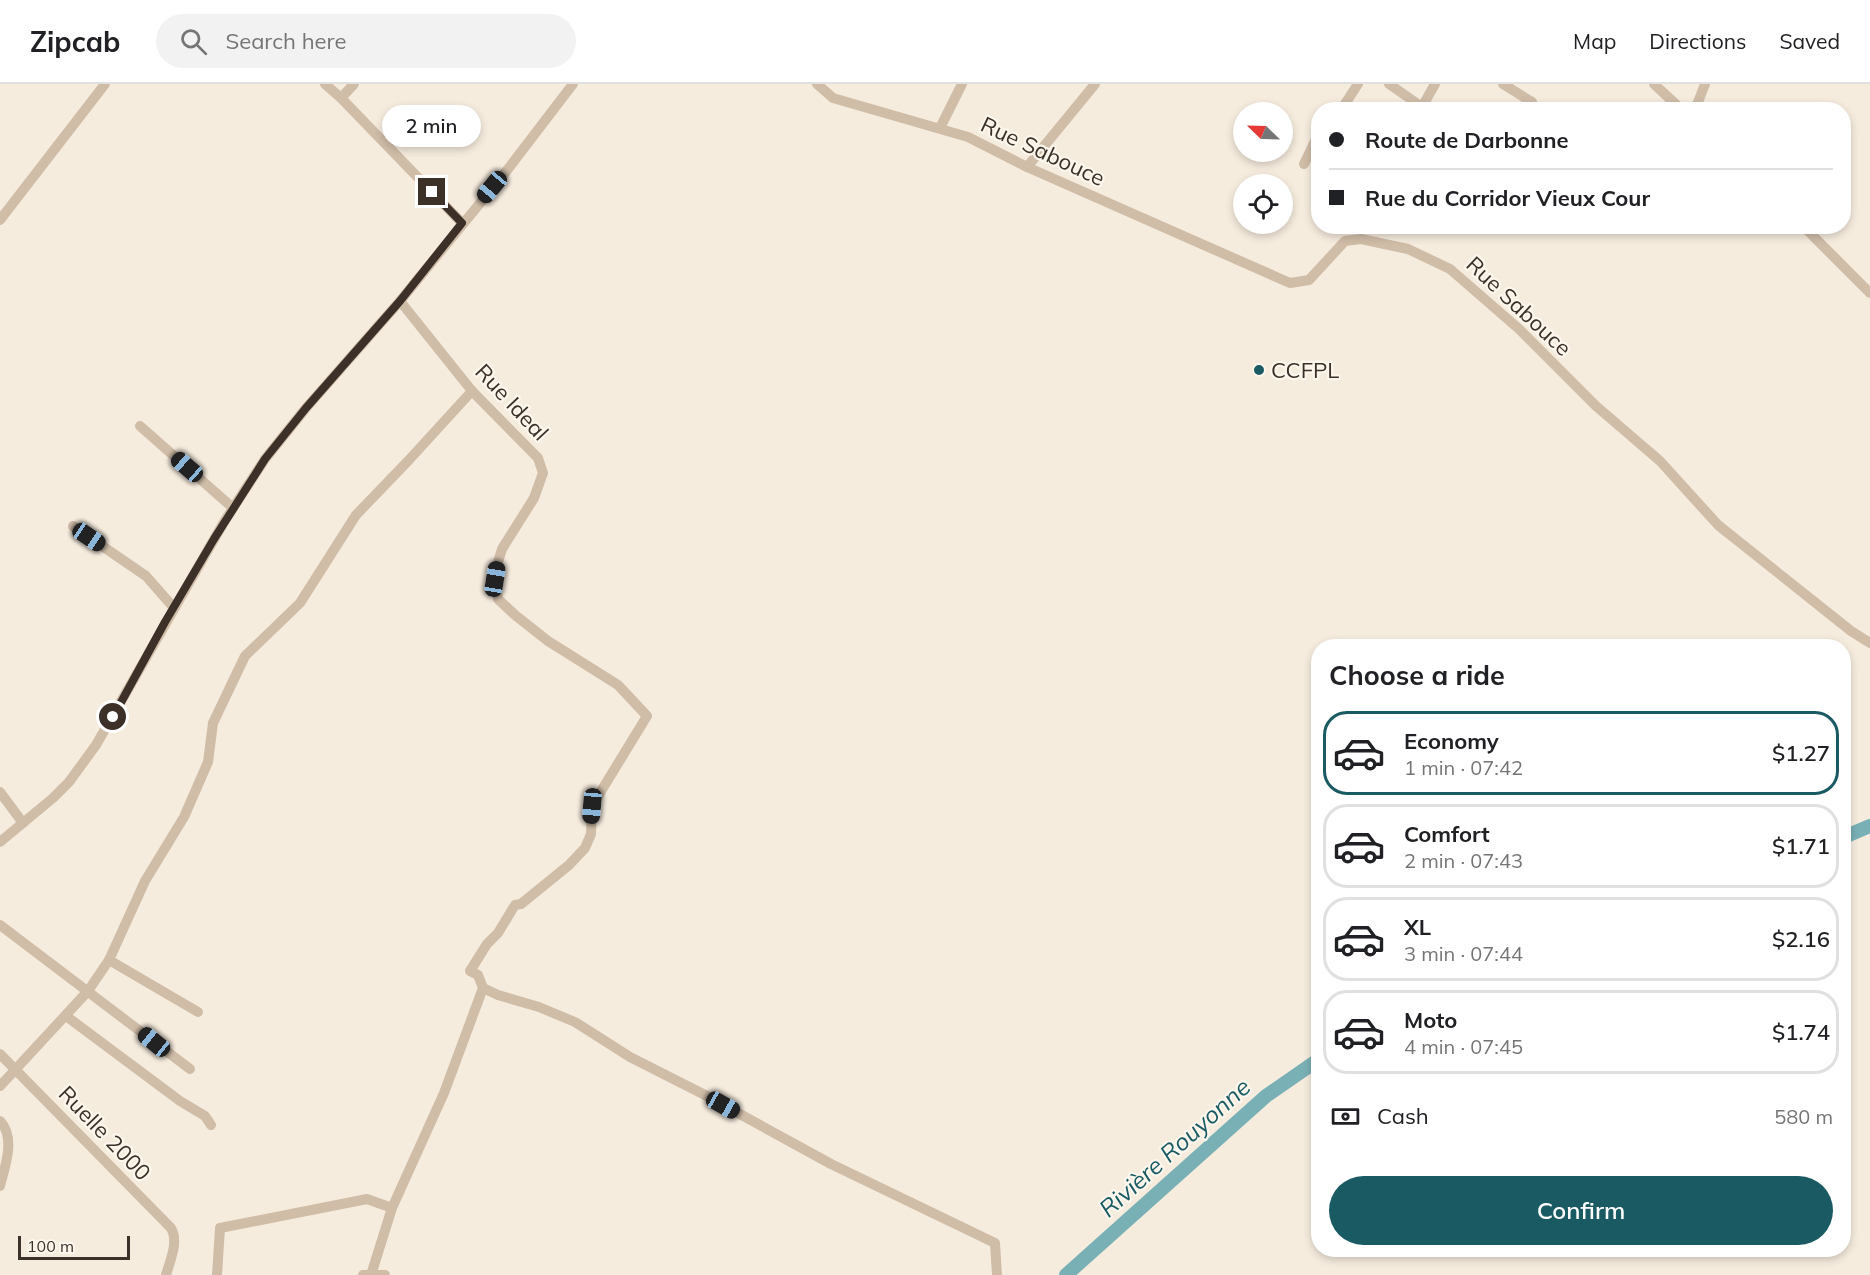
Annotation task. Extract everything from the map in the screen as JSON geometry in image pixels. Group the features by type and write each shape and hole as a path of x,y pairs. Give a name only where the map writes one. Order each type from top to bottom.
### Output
{"street":[{"path":"0,220 105,84"},
{"path":"325,84 462,223"},
{"path":"341,98 354,84"},
{"path":"0,842 69,782 96,745 233,508 279,442 400,301 508,169 573,84"},
{"name":"Rue Sabouce","path":"817,84 833,98 968,137 1027,167 1290,283 1309,280 1345,241 1361,239 1408,249 1450,269 1519,329 1596,406 1660,461 1718,525 1851,631 1870,643"},
{"path":"940,128 962,84"},
{"path":"1027,167 1095,84"},
{"path":"1347,102 1359,84"},
{"path":"1389,84 1415,102"},
{"path":"1425,102 1435,84"},
{"path":"1503,84 1532,102"},
{"path":"1654,84 1673,102"},
{"path":"1699,102 1705,84"},
{"path":"1304,164 1311,150"},
{"path":"1811,234 1870,293"},
{"name":"Rue Ideal","path":"400,301 472,391 538,458 543,473 534,498 502,549 495,579 498,599 548,640 618,685 647,716 592,806 591,834 585,848 569,865 521,904 514,905 498,933 487,944 470,971 478,975 483,988"},
{"path":"0,1086 88,992 110,960 145,881 184,818 208,762 213,723 245,656 300,603 356,515 472,391"},
{"path":"140,426 233,508"},
{"path":"73,526 146,576 174,608"},
{"path":"0,792 23,823"},
{"path":"0,926 190,1069"},
{"path":"110,960 198,1012"},
{"path":"385,1275 368,1274 392,1208 444,1093 483,988 575,1022 630,1057 831,1164 995,1243 997,1275"},
{"path":"66,1016 180,1101 206,1116 211,1125"},
{"name":"Ruelle 2000","path":"0,1054 171,1228 174,1233 174,1243 166,1275"},
{"path":"0,1121 7,1129 9,1148 0,1186"},
{"path":"217,1275 220,1228 368,1199 392,1208"}],"waterway":[{"name":"Rivière Rouyonne","path":"1851,834 1870,826"},
{"name":"Rivière Rouyonne","path":"1066,1275 1266,1096 1311,1065"}],"place":[{"name":"CCFPL","path":"1259,370"}],"route":[{"path":"113,717 165,622 224,522 265,459 306,408 400,301 462,223 432,192"}]}
